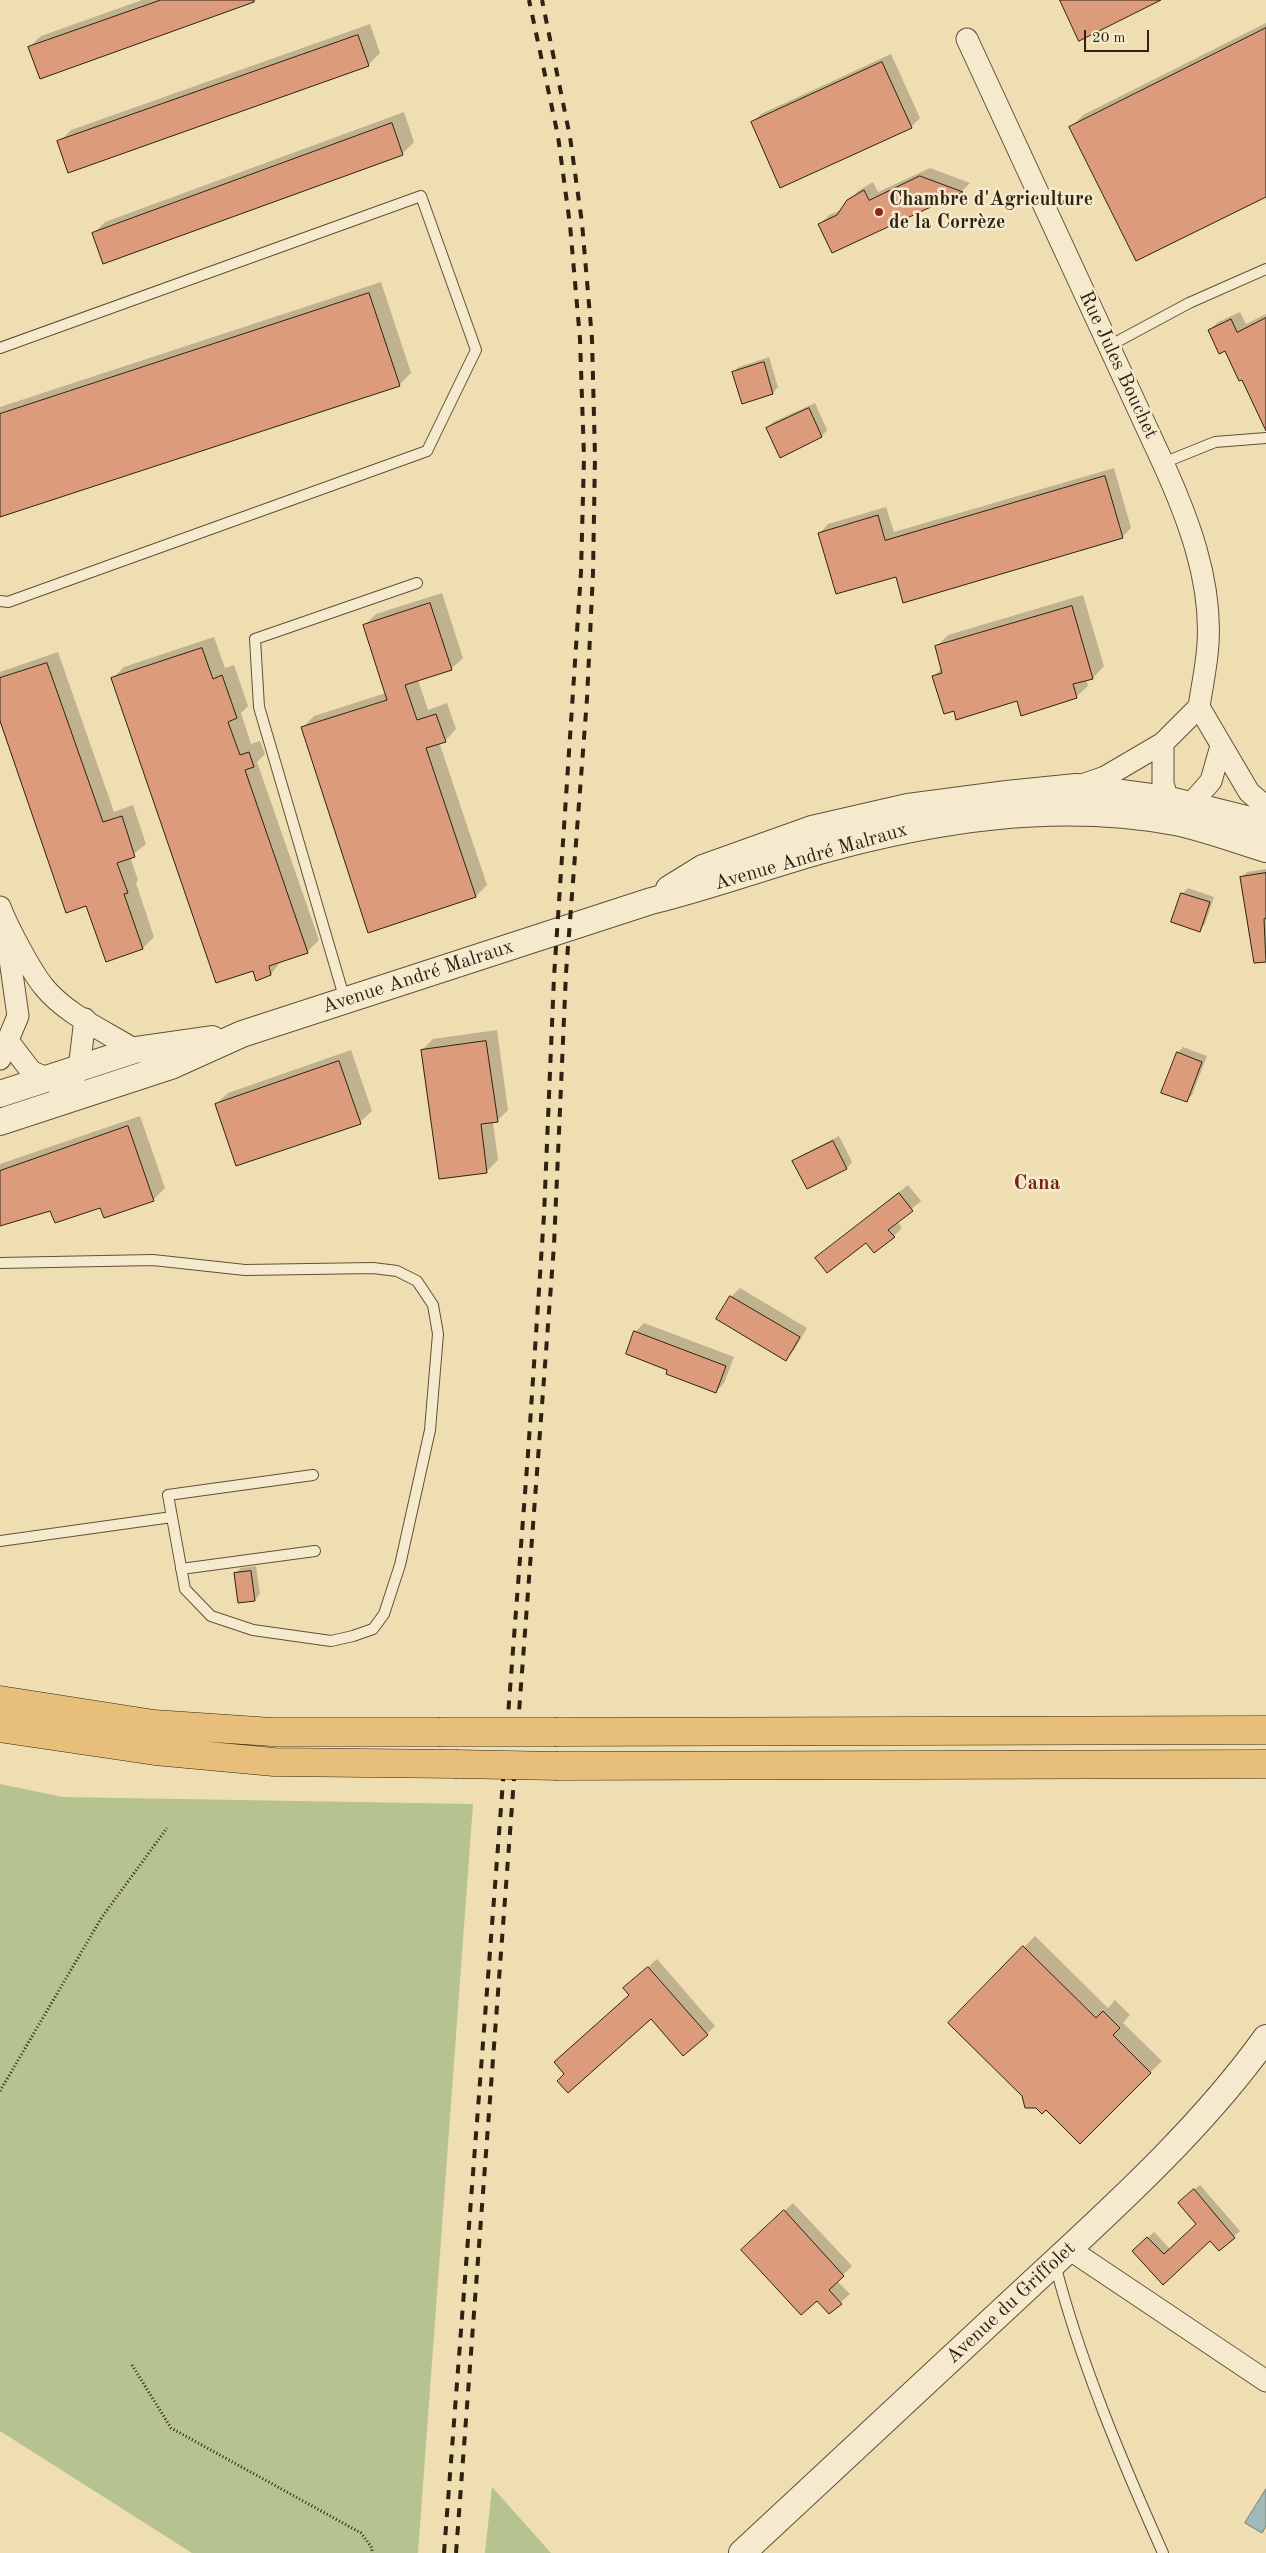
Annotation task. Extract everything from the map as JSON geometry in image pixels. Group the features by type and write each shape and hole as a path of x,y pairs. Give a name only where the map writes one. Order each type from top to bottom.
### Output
{"highway":[{"path":"0,1700 154,1724 272,1732 1266,1730"},
{"path":"0,1728 155,1752 274,1762 558,1766 1266,1764"}],"street":[{"name":"Rue Jules Bouchet","path":"967,39 1163,463 1190,530 1205,585 1208,642 1199,707"},
{"path":"1076,787 1105,776 1163,743 1199,707 1249,792 1266,807"},
{"path":"1163,743 1163,784 1177,808 1212,781 1221,746"},
{"name":"Avenue André Malraux","path":"652,901 703,868 812,829 908,806 1076,787 1266,824"},
{"name":"Avenue André Malraux","path":"0,1122 171,1066 242,1034 652,901 703,888 818,851 912,828 1012,814 1177,808 1266,849"},
{"path":"2,914 44,987 69,1010 135,1050"},
{"path":"2,914 6,979 18,1016 4,1050 31,1071 64,1079 85,1019"},
{"name":"Avenue André Malraux","path":"0,1110 64,1079 135,1050 242,1034"},
{"name":"Avenue André Malraux","path":"0,1094 64,1079 124,1081"},
{"name":"Avenue du Griffolet","path":"742,2553 1062,2256 1194,2126 1247,2065 1266,2038"},
{"path":"1062,2256 1266,2381"}],"lane":[{"path":"0,348 421,196 476,350 427,451 17,599 8,602 0,601"},
{"path":"1109,346 1189,303 1266,269"},
{"path":"1163,463 1215,442 1266,438"},
{"path":"345,1000 259,707 254,639 417,583"},
{"path":"6,979 35,972"},
{"path":"0,1263 153,1260 246,1270 373,1268 397,1271 417,1281 433,1305 438,1334 430,1430 400,1564 384,1614 373,1629 332,1641 253,1630 211,1616 185,1588 168,1495 313,1475"},
{"path":"0,1541 172,1517"},
{"path":"181,1569 315,1551"},
{"path":"1062,2256 1070,2318 1133,2486 1163,2553"}],"path":[{"path":"0,2091 102,1918 167,1828"},
{"path":"132,2365 171,2428 361,2533 372,2548 372,2553"}],"green space":[{"path":"0,1784 63,1797 473,1804 418,2553 192,2553 0,2431"},
{"path":"492,2487 551,2553 485,2553"}],"water":[{"path":"1266,2489 1266,2526 1262,2533 1245,2523"}],"building":[{"path":"161,0 254,0 254,2 40,79 28,47"},
{"path":"1060,0 1161,0 1079,41"},
{"path":"1266,28 1266,197 1136,261 1069,127"},
{"path":"358,35 369,66 68,173 57,141"},
{"path":"882,62 912,128 780,188 751,122"},
{"path":"392,123 403,155 103,264 92,233"},
{"name":"Chambre d'Agriculture de la Corrèze","path":"920,176 963,192 832,253 818,224 837,215 847,200 864,190 869,200"},
{"path":"369,293 400,386 0,517 0,414"},
{"path":"1266,318 1266,431 1242,380 1239,381 1225,351 1219,354 1208,330 1231,319 1237,332"},
{"path":"764,362 773,394 742,404 732,372"},
{"path":"809,408 822,437 780,458 766,428"},
{"path":"1105,476 1123,538 903,603 896,577 836,594 818,533 878,515 885,540"},
{"path":"430,603 452,670 405,685 417,720 436,714 446,742 426,748 476,897 368,933 301,727 387,700 363,625"},
{"path":"1072,606 1093,679 1073,684 1077,698 1021,716 1017,701 956,720 954,711 944,714 932,676 942,673 935,646"},
{"path":"202,648 213,679 222,675 237,718 228,722 240,755 249,752 254,767 245,770 308,953 269,966 271,975 256,981 253,971 216,983 111,678"},
{"path":"47,663 103,822 122,816 135,857 117,863 128,893 124,894 143,949 106,962 86,906 66,913 0,721 0,678"},
{"path":"1266,873 1266,918 1264,919 1266,962 1254,963 1240,877"},
{"path":"1181,893 1210,902 1200,932 1171,922"},
{"path":"486,1041 498,1122 481,1124 487,1173 439,1179 421,1050"},
{"path":"1177,1052 1202,1062 1187,1102 1161,1093"},
{"path":"339,1061 361,1124 236,1166 215,1104"},
{"path":"128,1126 154,1201 104,1218 100,1208 55,1223 50,1211 0,1226 0,1171"},
{"path":"833,1141 847,1169 807,1189 792,1161"},
{"path":"899,1193 913,1211 888,1230 895,1237 874,1253 866,1243 827,1273 815,1258"},
{"path":"730,1296 800,1337 786,1361 716,1319"},
{"path":"634,1331 726,1366 716,1393 666,1374 667,1370 626,1354"},
{"path":"251,1571 255,1601 238,1603 234,1573"},
{"path":"1023,1946 1096,2018 1103,2011 1120,2028 1113,2035 1151,2073 1080,2144 1046,2110 1042,2114 1036,2108 1025,2108 1022,2096 948,2023"},
{"path":"648,1967 708,2035 683,2056 651,2019 568,2093 557,2081 564,2074 554,2062 629,1995 623,1988"},
{"path":"1194,2189 1235,2238 1219,2251 1210,2241 1163,2285 1132,2251 1147,2237 1164,2254 1196,2224 1178,2203"},
{"path":"784,2210 844,2276 829,2290 842,2304 829,2314 817,2301 801,2315 741,2250"}],"railway":[{"path":"444,2553 528,1454 544,1215 554,977 581,572 584,457 580,339 570,225 558,136 529,0"},
{"path":"456,2553 554,1245 566,973 587,699 593,573 595,456 592,339 582,223 570,137 542,0"}],"place":[{"name":"Chambre d'Agriculture de la Corrèze","path":"879,212"}],"district":[{"name":"Cana","path":"1037,1183"}]}
